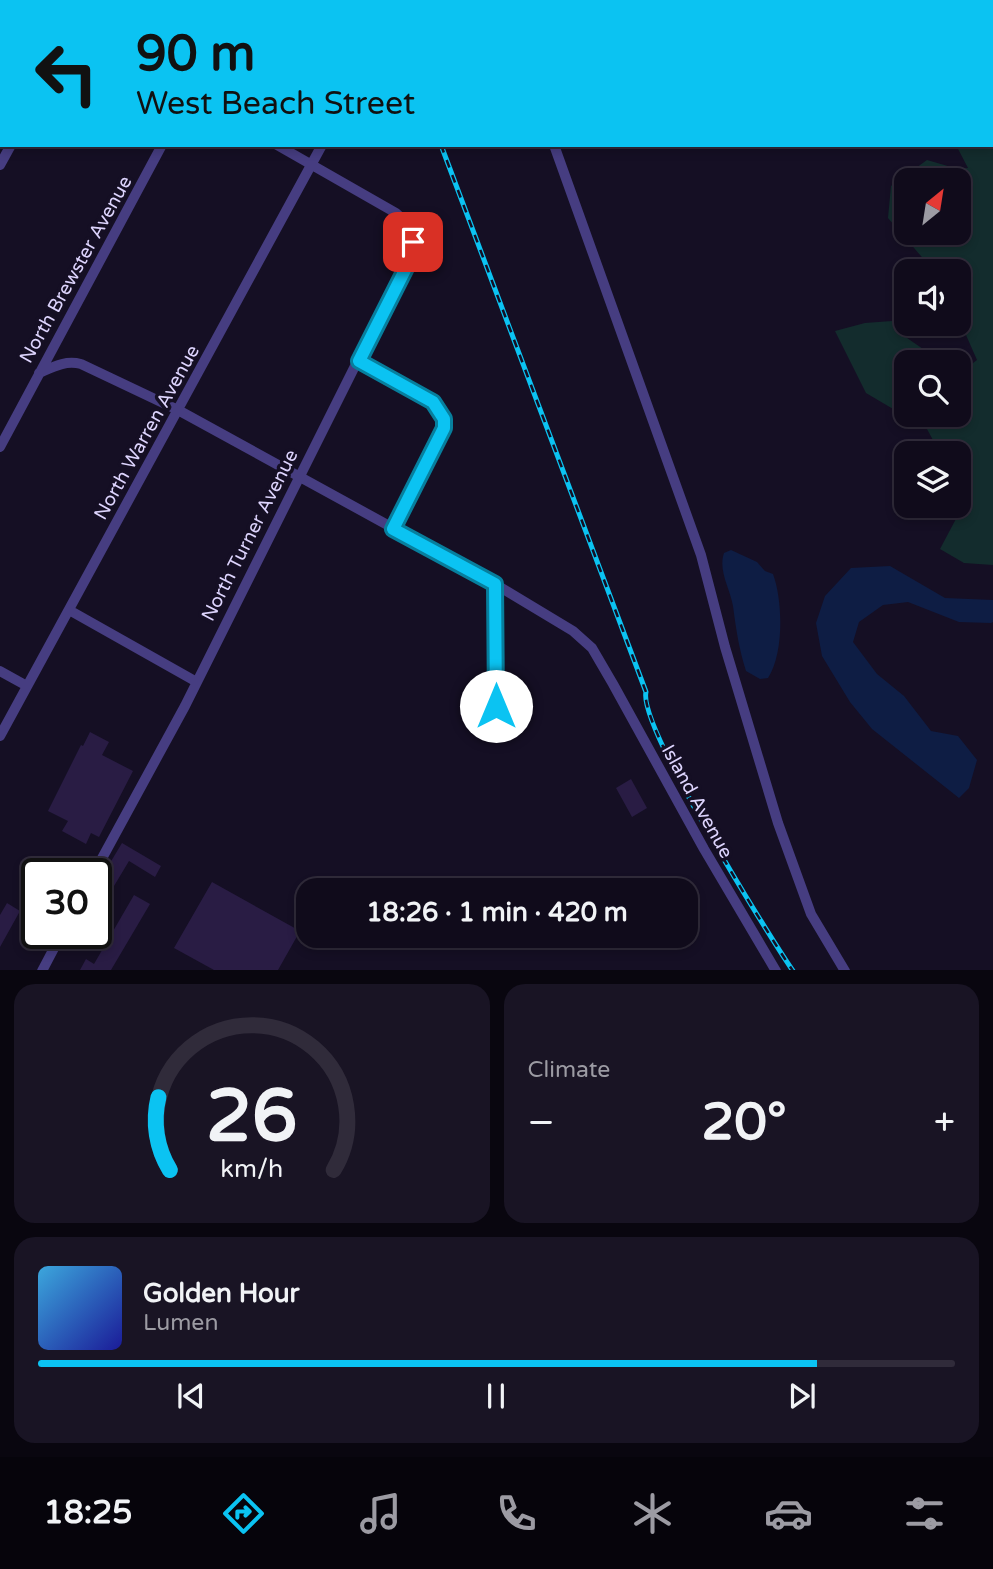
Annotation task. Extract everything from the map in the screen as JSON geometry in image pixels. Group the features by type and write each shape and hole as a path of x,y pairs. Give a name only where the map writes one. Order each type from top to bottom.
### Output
{"street":[{"path":"0,165 10,147"},
{"name":"North Brewster Avenue","path":"0,447 161,147"},
{"path":"281,147 312,164"},
{"name":"North Warren Avenue","path":"0,736 321,147"},
{"path":"555,147 701,555 725,647 778,823 811,914 844,970"},
{"name":"North Turner Avenue","path":"102,858 185,706 195,681 412,252 412,232 396,213 312,164"},
{"path":"359,361 433,402 444,419 444,428 393,529"},
{"path":"39,373 60,364 81,364 178,410 495,584 496,706"},
{"name":"Island Avenue","path":"495,584 558,621 592,648 775,970"},
{"path":"69,610 195,681"},
{"path":"0,671 27,686"},
{"path":"43,970 54,949"}],"green space":[{"path":"957,147 993,147 993,565 964,563 940,549 956,518 971,518 971,441 934,441 924,427 971,427 971,365 977,360 966,336 971,336 971,259 924,259 911,245 971,245 971,168 968,168"},
{"path":"927,160 955,168 916,168"},
{"path":"894,184 894,225 888,218 891,186"},
{"path":"892,321 894,336 907,338 924,350 894,350 894,410 866,393 835,331 865,323"}],"water":[{"path":"731,550 757,562 765,571 773,574 779,598 780,627 777,655 768,678 760,679 746,671 722,566 724,553"},
{"path":"890,566 945,598 993,600 991,623 959,622 908,602 883,605 859,622 853,642 877,674 904,696 931,731 958,736 977,760 969,788 959,798 872,729 850,702 822,656 816,623 825,596 851,568"}],"building":[{"path":"90,732 109,742 102,755 133,771 99,837 91,833 86,844 62,831 68,821 48,811"},
{"path":"631,779 647,808 632,817 616,788"},
{"path":"122,843 161,866 155,877 129,861 114,886 112,860"},
{"path":"212,882 296,929 296,938 278,970 214,970 174,948"},
{"path":"134,895 150,904 111,970 80,970 86,959 94,964 103,949 112,949 112,933"},
{"path":"7,903 20,911 0,947 0,915"}],"railway":[{"path":"442,147 646,692 649,712 662,744 707,830 792,970"}],"route":[{"path":"413,242 406,268 359,361 433,402 444,419 444,428 393,529 495,584 496,706"}]}
